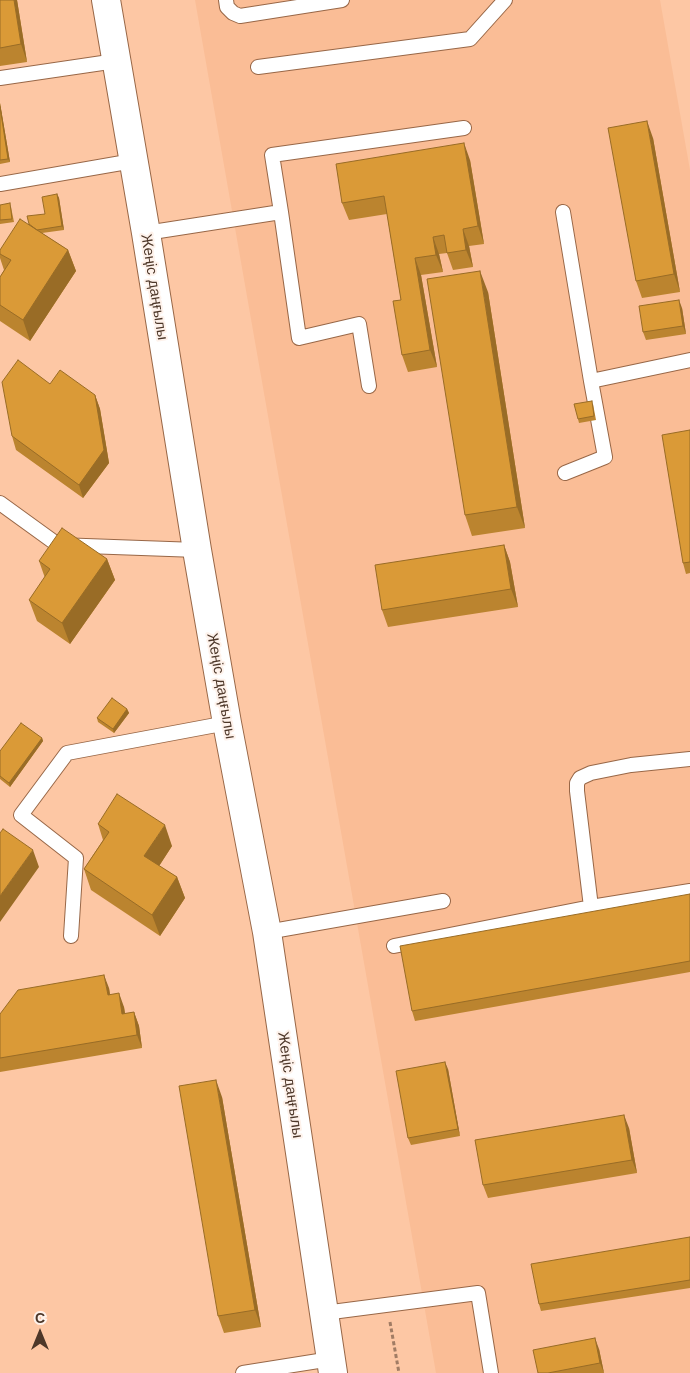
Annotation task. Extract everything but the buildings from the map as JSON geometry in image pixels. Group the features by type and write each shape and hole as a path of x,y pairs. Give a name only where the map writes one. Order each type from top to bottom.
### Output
{"main road":[{"name":"Жеңіс даңғылы","path":"106,0 146,232 197,550 267,932 332,1366"}],"lane":[{"path":"226,0 227,7 233,13 240,16 342,0"},
{"path":"258,67 470,39 505,0"},
{"path":"0,78 116,61"},
{"path":"369,386 358,324 298,338 272,154 464,128"},
{"path":"0,184 133,161"},
{"path":"146,232 281,212"},
{"path":"563,212 605,458 565,473"},
{"path":"591,381 690,360"},
{"path":"0,503 58,545 197,550"},
{"path":"71,936 76,858 21,815 67,753 227,722"},
{"path":"591,907 577,792 580,778 591,772 690,759"},
{"path":"394,946 591,907 690,891"},
{"path":"267,932 443,901"},
{"path":"324,1313 478,1293 491,1373"},
{"path":"243,1373 332,1366"}],"path":[{"path":"387,1305 399,1373"}],"shaded area":[{"path":"195,0 660,0 690,170 690,1373 436,1373"}]}
